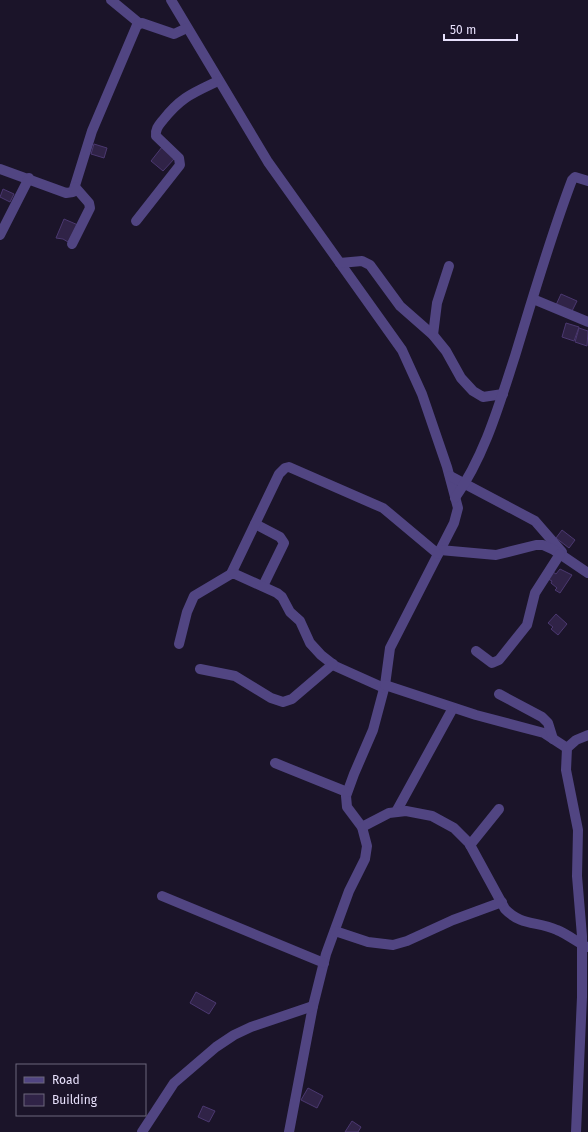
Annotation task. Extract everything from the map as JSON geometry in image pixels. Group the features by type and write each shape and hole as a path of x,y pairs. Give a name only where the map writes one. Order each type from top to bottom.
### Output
{"street":[{"path":"111,0 139,23 174,34 188,28"},
{"path":"171,0 218,81 268,162 402,350 422,394 450,476 458,508 454,523 390,648 385,687 373,730 346,796 347,807 362,827 366,838 364,859 349,891 324,963 289,1132"},
{"path":"0,169 29,178 66,193 73,192 95,124 132,32 139,23"},
{"path":"136,221 180,165 179,158 156,136 155,132 175,105 183,97 218,81"},
{"path":"455,498 465,484 484,449 503,394 556,224 572,180 575,177 588,181"},
{"path":"0,235 29,178"},
{"path":"72,244 90,208 88,203 74,187"},
{"path":"340,263 362,261 370,265 400,306 433,335 446,351 461,378 472,391 483,397 503,394"},
{"path":"433,335 438,298 449,266"},
{"path":"533,299 588,322"},
{"path":"179,644 187,612 194,596 231,574 279,474 285,468 289,467 383,508 439,552 496,555 536,545 543,545 563,556 588,573"},
{"path":"450,476 535,521 563,556"},
{"path":"255,524 280,537 284,544 263,586"},
{"path":"476,651 492,663 499,660 527,625 535,593 563,556"},
{"path":"231,574 235,574 263,586 282,597 290,612 300,621 310,643 320,656 332,664 385,687 453,708 544,733 567,748"},
{"path":"200,669 235,676 271,698 283,702 292,699 332,664"},
{"path":"499,694 542,718 548,723 553,739"},
{"path":"396,812 453,708"},
{"path":"576,1132 585,946 577,876 578,830 566,770 567,748 576,740 588,735"},
{"path":"275,763 348,792"},
{"path":"470,845 499,809"},
{"path":"362,827 389,813 406,811 432,816 454,828 470,845 505,909 512,916 530,924 555,929 585,946"},
{"path":"162,896 324,963"},
{"path":"335,930 368,942 393,945 407,941 453,920 502,902"},
{"path":"142,1132 174,1083 216,1047 234,1035 251,1027 314,1006"}],"building":[{"path":"94,144 107,148 104,158 91,154"},
{"path":"162,147 175,158 163,171 151,161"},
{"path":"3,189 14,194 10,202 0,197"},
{"path":"64,219 78,225 68,242 63,239 56,238"},
{"path":"561,294 577,301 571,313 556,305"},
{"path":"566,323 579,327 574,341 562,337"},
{"path":"579,328 588,331 587,346 575,342"},
{"path":"562,530 575,540 569,548 556,538"},
{"path":"560,569 572,575 560,593 555,590 557,588 551,583 552,581 548,579 553,572 556,574"},
{"path":"556,614 567,624 558,635 551,629 553,627 548,623"},
{"path":"196,992 216,1003 209,1014 190,1003"},
{"path":"308,1088 323,1096 317,1108 301,1100"},
{"path":"203,1106 215,1111 209,1122 198,1117"},
{"path":"352,1121 361,1127 358,1132 345,1132"}]}
